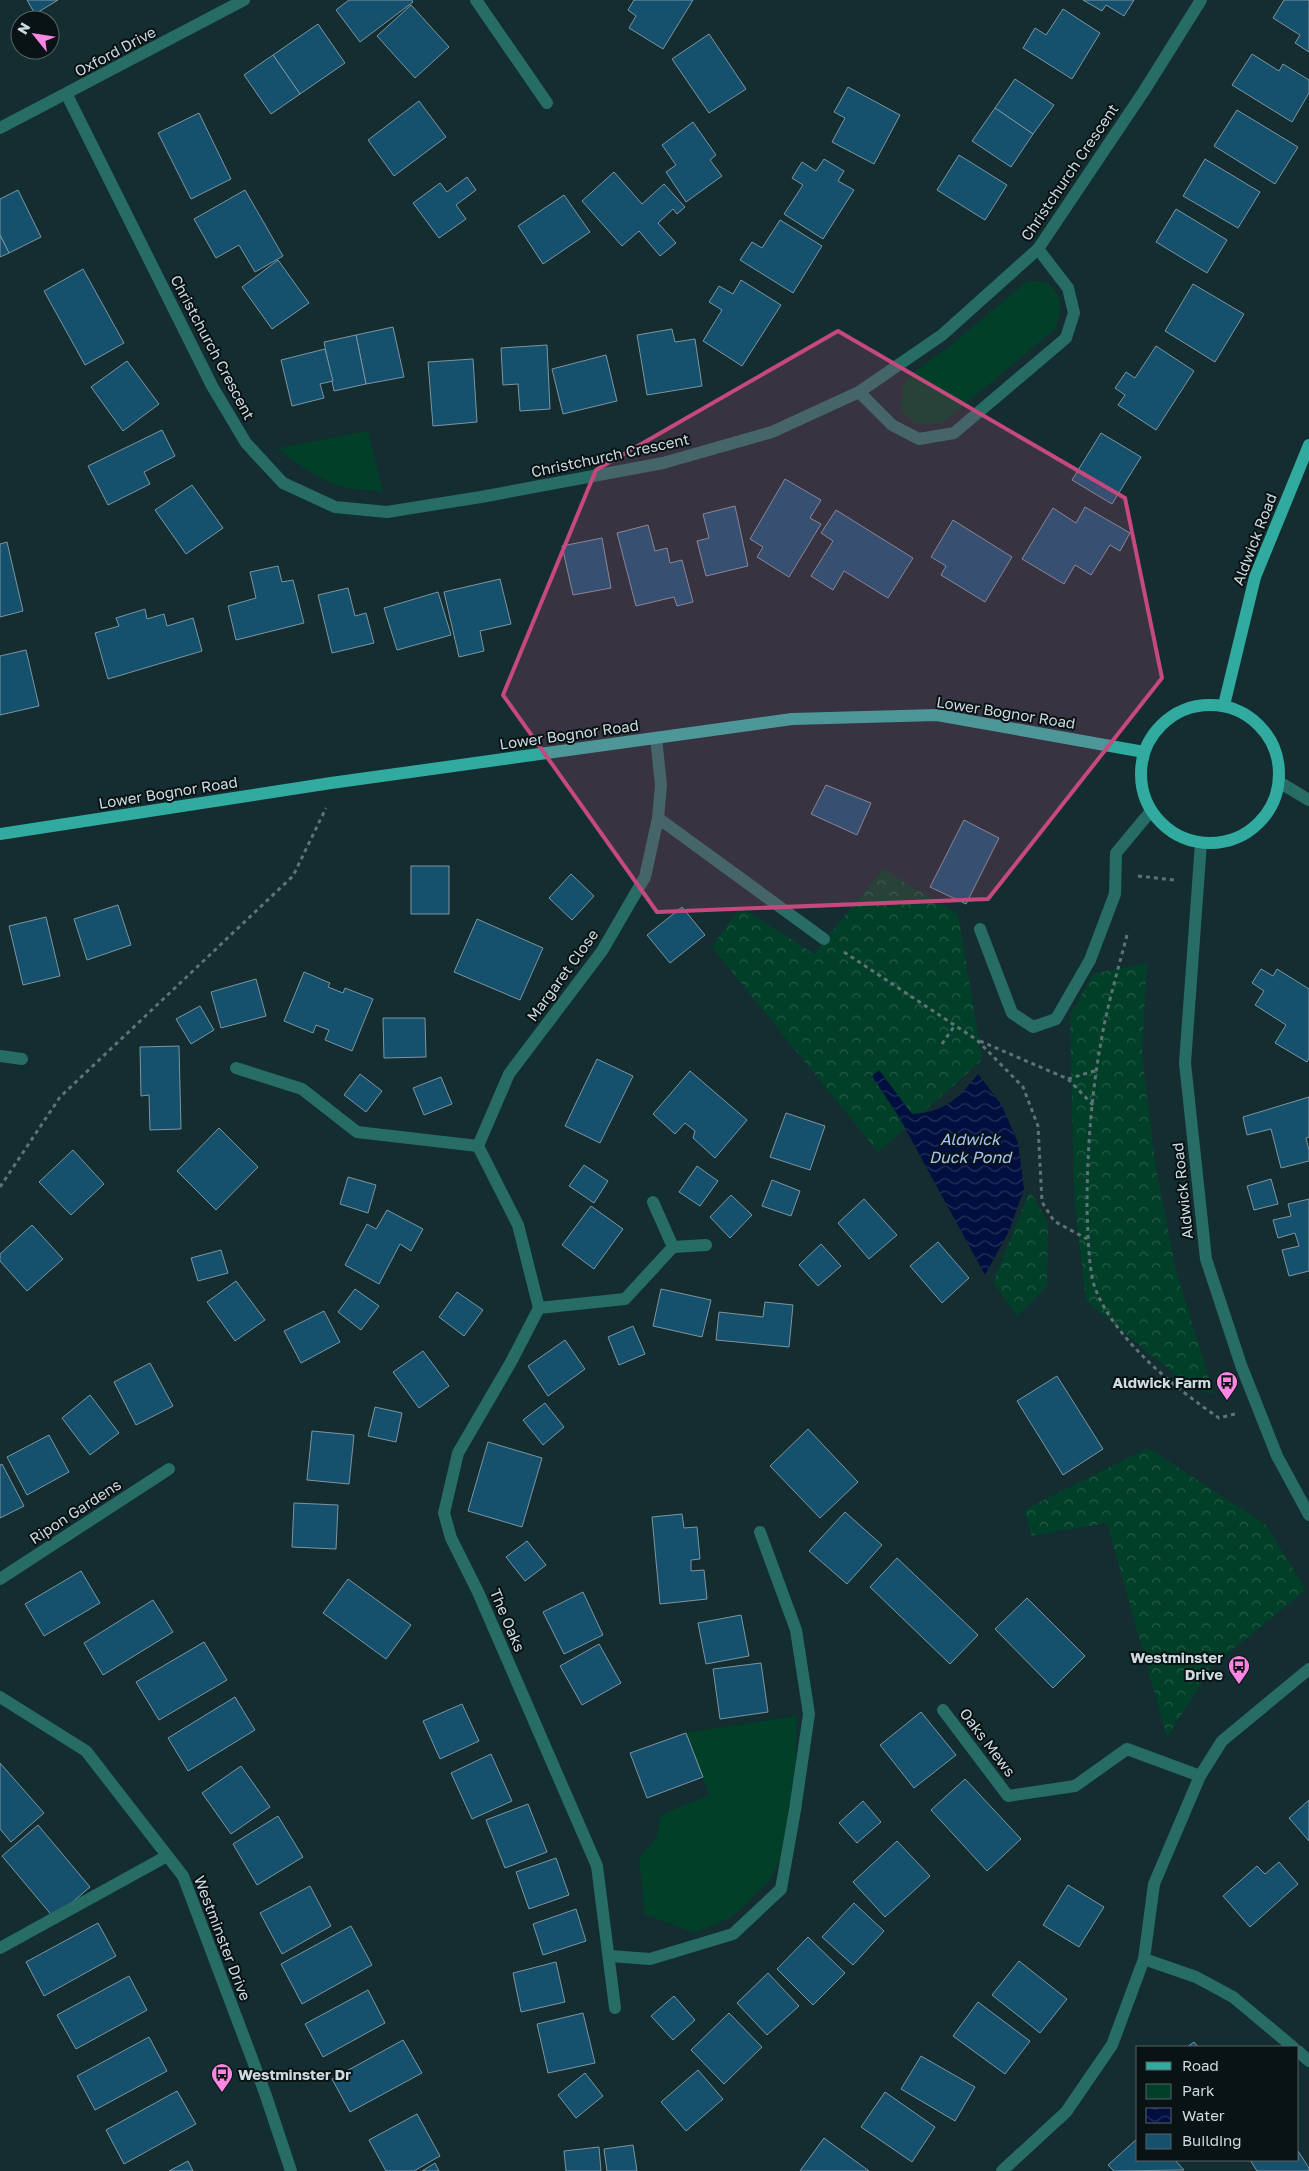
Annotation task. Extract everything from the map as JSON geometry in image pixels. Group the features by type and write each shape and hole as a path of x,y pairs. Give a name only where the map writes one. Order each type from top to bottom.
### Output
{"main road":[{"name":"Aldwick Road","path":"1224,705 1255,577 1309,444"},
{"path":"1204,704 1224,705 1243,712 1260,724 1268,736 1279,761 1280,782 1273,803 1256,826 1244,835 1223,842 1201,843 1182,838 1165,827 1151,811 1143,793 1141,779 1144,752 1153,734 1166,719 1178,712 1204,704"},
{"name":"Lower Bognor Road","path":"0,834 331,783 792,719 937,715 1144,752"}],"street":[{"name":"Oxford Drive","path":"0,128 67,95 244,0"},
{"path":"476,0 547,103"},
{"name":"Christchurch Crescent","path":"67,95 212,386 246,443 283,483 335,507 387,512 481,497 663,463 772,432 859,392 942,335 1038,249 1144,91 1201,0"},
{"path":"859,392 892,426 919,439 954,433 1066,338 1074,313 1068,288 1038,249"},
{"name":"Margaret Close","path":"478,1146 509,1074 602,951 645,877 658,818 662,785 656,738"},
{"path":"1280,782 1309,800"},
{"path":"980,929 1012,1013 1033,1027 1056,1019 1090,960 1115,894 1116,853 1151,811"},
{"path":"658,818 824,939"},
{"name":"Aldwick Road","path":"1201,843 1185,1063 1206,1259 1240,1365 1277,1456 1309,1516"},
{"path":"0,1056 22,1059"},
{"path":"236,1068 302,1090 356,1132 478,1146 518,1225 539,1308 625,1299 673,1247 706,1245"},
{"path":"653,1202 673,1247"},
{"name":"The Oaks","path":"539,1308 511,1362 458,1453 444,1513 451,1538 478,1592 597,1866 610,1956 615,2008"},
{"name":"Ripon Gardens","path":"0,1579 169,1469"},
{"path":"610,1956 650,1959 734,1934 780,1889 795,1810 809,1714 796,1630 760,1532"},
{"path":"1002,2171 1066,2112 1112,2045 1144,1959 1154,1884 1200,1776 1222,1741 1309,1669"},
{"name":"Westminster Drive","path":"0,1697 86,1751 183,1876 265,2093 291,2171"},
{"name":"Oaks Mews","path":"944,1710 1008,1796 1075,1786 1127,1749 1200,1776"},
{"path":"0,1948 167,1856"},
{"path":"1144,1959 1196,1977 1233,1997 1292,2046"},
{"path":"1299,2052 1309,2061"}],"path":[{"path":"0,1187 60,1097 293,876 327,806 331,783"},
{"path":"1115,874 1198,884"},
{"path":"1140,886 1142,876"},
{"path":"1128,932 1101,1042 1093,1105 1087,1172 1088,1239 1095,1288 1115,1324 1149,1363 1171,1384 1219,1418 1258,1408"},
{"path":"824,939 977,1040 1068,1080 1093,1105"},
{"path":"942,1044 955,1025"},
{"path":"977,1040 1023,1087 1038,1126 1042,1202 1054,1221 1088,1239"},
{"path":"1068,1080 1097,1070"}],"highlighted area":[{"path":"838,331 1125,498 1162,678 988,899 657,912 503,695 596,470"}],"green space":[{"path":"1028,281 1047,282 1053,288 1060,304 1055,329 941,424 915,424 901,410 902,387 913,373 949,347"},
{"path":"368,431 383,492 347,488 329,481 310,472 279,448"},
{"path":"883,869 958,914 982,1060 878,1152 712,947 740,907 814,954"},
{"path":"1147,963 1142,1055 1156,1169 1176,1271 1214,1395 1189,1386 1086,1301 1074,1195 1070,1015 1093,974"},
{"path":"1030,1191 1048,1223 1047,1286 1017,1316 993,1282"},
{"path":"1148,1448 1266,1525 1306,1590 1213,1665 1167,1737 1107,1523 1032,1536 1024,1510"},
{"path":"797,1716 795,1782 786,1847 770,1880 733,1916 694,1933 645,1914 639,1858 657,1837 661,1815 709,1795 686,1733"}],"water":[{"name":"Aldwick Duck Pond","path":"879,1070 912,1114 923,1113 950,1103 964,1091 978,1074 1001,1104 1018,1142 1024,1189 1009,1231 985,1275 899,1117 872,1076"}],"building":[{"path":"27,0 58,0 42,10 33,10"},
{"path":"349,0 412,0 413,2 360,42 336,10"},
{"path":"634,0 693,0 663,49 629,28 636,16 628,10"},
{"path":"1083,0 1134,0 1124,16 1106,5 1102,11"},
{"path":"1284,0 1309,0 1309,52 1295,43 1300,35 1273,18"},
{"path":"411,5 449,47 415,78 377,36"},
{"path":"1063,9 1100,33 1072,79 1023,48 1035,28 1046,35"},
{"path":"318,24 345,63 300,94 273,55"},
{"path":"709,34 746,89 709,113 672,59"},
{"path":"1252,54 1279,71 1283,64 1309,80 1309,93 1292,122 1232,85"},
{"path":"273,55 300,94 271,114 244,75"},
{"path":"1015,79 1054,105 1033,134 995,108"},
{"path":"848,87 900,115 874,164 832,142 845,118 834,112"},
{"path":"419,101 446,137 394,176 368,140"},
{"path":"995,108 1033,134 1011,167 972,141"},
{"path":"1237,110 1298,147 1275,184 1214,146"},
{"path":"199,113 231,179 191,199 158,133"},
{"path":"693,122 716,155 710,160 722,176 686,202 666,172 676,165 662,145"},
{"path":"959,155 1007,185 985,220 937,190"},
{"path":"824,159 844,171 838,181 854,190 823,239 784,214 803,185 792,178 802,162 816,171"},
{"path":"1205,159 1260,192 1238,228 1183,196"},
{"path":"614,172 642,204 664,184 685,207 677,214 673,209 658,223 676,243 660,256 639,231 622,246 582,201"},
{"path":"467,177 476,190 456,205 466,219 439,238 413,203 440,183 447,192"},
{"path":"18,190 41,237 9,253 0,235 0,199"},
{"path":"245,190 283,256 255,272 239,245 216,258 194,219"},
{"path":"564,195 590,232 543,264 518,226"},
{"path":"1176,209 1227,240 1207,273 1156,242"},
{"path":"780,220 822,246 793,293 740,260 752,242 762,248"},
{"path":"0,235 9,253 0,257"},
{"path":"278,260 309,303 272,329 242,287"},
{"path":"83,269 124,343 85,365 44,291"},
{"path":"741,280 781,305 742,366 703,341 722,310 709,302 719,286 733,294"},
{"path":"1193,284 1244,314 1215,362 1165,331"},
{"path":"393,327 404,377 366,384 356,335"},
{"path":"672,329 675,342 695,339 702,386 647,395 637,335"},
{"path":"356,335 366,384 334,391 324,342"},
{"path":"547,345 550,409 520,411 518,384 503,385 501,348"},
{"path":"1156,346 1194,371 1156,430 1118,405 1125,395 1115,388 1126,372 1135,378"},
{"path":"325,349 333,381 320,384 324,398 292,406 281,360"},
{"path":"606,355 617,401 563,414 552,369"},
{"path":"473,359 477,422 433,426 428,362"},
{"path":"127,361 159,404 123,431 91,387"},
{"path":"162,430 175,456 144,472 150,484 108,505 88,466"},
{"path":"1101,433 1141,457 1112,504 1072,480"},
{"path":"785,479 821,500 810,518 821,524 789,577 757,557 763,547 750,539"},
{"path":"192,485 223,528 186,554 155,510"},
{"path":"735,506 748,566 706,576 697,541 709,538 703,514"},
{"path":"1085,507 1130,533 1120,551 1110,545 1091,575 1075,565 1064,584 1022,559 1053,508 1076,523"},
{"path":"836,510 913,558 888,598 844,571 833,590 811,576 833,541 821,533"},
{"path":"953,520 1012,557 985,602 941,575 946,566 931,557"},
{"path":"648,525 655,551 667,548 670,563 682,560 693,602 677,606 674,597 636,606 617,533"},
{"path":"602,538 611,588 573,595 562,546"},
{"path":"7,542 23,611 0,617 0,544"},
{"path":"278,566 282,582 293,580 304,623 236,640 228,606 256,598 250,572"},
{"path":"500,579 511,624 480,631 484,651 459,657 444,592"},
{"path":"348,588 355,616 366,613 374,643 332,653 318,595"},
{"path":"438,592 451,635 397,650 384,608"},
{"path":"145,609 147,619 164,614 167,626 193,618 202,651 108,679 95,633 119,626 116,618"},
{"path":"26,650 39,706 0,715 0,656"},
{"path":"826,785 871,803 857,835 811,814"},
{"path":"964,820 999,838 966,904 930,887"},
{"path":"411,866 449,866 449,914 411,914"},
{"path":"571,874 594,896 572,920 549,898"},
{"path":"118,905 131,945 87,960 74,919"},
{"path":"682,907 705,935 670,963 647,935"},
{"path":"46,917 60,976 23,985 9,926"},
{"path":"477,919 543,948 520,1000 454,972"},
{"path":"1261,969 1273,976 1277,969 1309,989 1309,1058 1307,1062 1275,1043 1286,1025 1255,1005 1264,991 1252,983"},
{"path":"304,972 330,983 328,987 343,993 345,988 373,999 352,1051 325,1040 329,1030 316,1025 313,1033 284,1021"},
{"path":"256,979 266,1016 221,1028 211,992"},
{"path":"200,1006 214,1030 191,1044 176,1019"},
{"path":"383,1018 425,1018 426,1057 384,1058"},
{"path":"179,1046 181,1129 150,1130 149,1095 141,1096 140,1047"},
{"path":"597,1059 633,1076 600,1143 565,1126"},
{"path":"690,1071 747,1120 715,1158 693,1138 695,1131 685,1123 675,1134 653,1114"},
{"path":"360,1074 382,1091 366,1112 344,1095"},
{"path":"441,1077 452,1104 424,1115 413,1088"},
{"path":"1309,1097 1309,1137 1306,1138 1309,1161 1281,1168 1271,1129 1247,1135 1243,1117"},
{"path":"786,1113 825,1126 810,1170 770,1157"},
{"path":"219,1128 258,1167 216,1210 177,1171"},
{"path":"73,1150 104,1184 71,1215 39,1182"},
{"path":"584,1165 608,1181 594,1203 569,1186"},
{"path":"697,1166 718,1181 700,1206 679,1192"},
{"path":"348,1177 376,1185 368,1213 340,1204"},
{"path":"1271,1179 1278,1204 1254,1210 1247,1186"},
{"path":"772,1180 800,1191 791,1216 762,1206"},
{"path":"731,1195 752,1215 730,1238 710,1217"},
{"path":"864,1199 897,1235 869,1259 838,1223"},
{"path":"1309,1199 1309,1271 1289,1276 1282,1250 1299,1246 1295,1233 1278,1238 1273,1220 1291,1216 1288,1204"},
{"path":"591,1206 623,1229 594,1269 562,1245"},
{"path":"387,1210 423,1229 411,1251 400,1244 379,1284 345,1265 367,1224 376,1229"},
{"path":"32,1225 63,1259 27,1291 0,1261 0,1254"},
{"path":"938,1242 969,1278 942,1303 910,1266"},
{"path":"821,1244 841,1266 818,1286 799,1265"},
{"path":"221,1250 228,1273 198,1281 191,1258"},
{"path":"236,1281 265,1320 235,1341 207,1302"},
{"path":"355,1289 379,1306 361,1330 338,1312"},
{"path":"661,1289 711,1300 702,1337 653,1326"},
{"path":"457,1292 483,1310 464,1336 439,1317"},
{"path":"765,1302 793,1305 789,1347 716,1340 719,1312 763,1317"},
{"path":"324,1311 340,1342 301,1363 284,1331"},
{"path":"633,1326 645,1354 619,1365 608,1337"},
{"path":"565,1340 585,1369 548,1396 528,1366"},
{"path":"423,1351 449,1386 419,1408 393,1372"},
{"path":"150,1363 173,1406 136,1425 114,1382"},
{"path":"1057,1376 1103,1449 1063,1475 1017,1401"},
{"path":"90,1395 119,1433 90,1455 62,1418"},
{"path":"545,1403 564,1427 543,1445 523,1420"},
{"path":"375,1407 402,1413 396,1442 368,1436"},
{"path":"808,1429 858,1482 820,1518 770,1466"},
{"path":"312,1431 354,1435 349,1484 307,1480"},
{"path":"49,1435 69,1472 27,1495 7,1457"},
{"path":"488,1442 542,1458 522,1527 468,1511"},
{"path":"2,1464 24,1506 0,1518 0,1465"},
{"path":"294,1503 338,1505 336,1549 292,1547"},
{"path":"845,1512 882,1545 847,1584 809,1551"},
{"path":"682,1514 684,1528 697,1527 700,1559 691,1560 691,1571 704,1570 707,1599 660,1604 652,1517"},
{"path":"527,1541 546,1565 525,1581 506,1557"},
{"path":"897,1558 978,1635 950,1664 870,1587"},
{"path":"81,1571 100,1603 44,1636 25,1604"},
{"path":"348,1579 411,1625 386,1659 323,1613"},
{"path":"583,1592 603,1635 564,1654 543,1612"},
{"path":"1027,1598 1085,1656 1053,1688 995,1629"},
{"path":"153,1600 173,1632 103,1675 84,1643"},
{"path":"741,1615 749,1656 706,1664 698,1623"},
{"path":"204,1642 227,1680 159,1720 136,1682"},
{"path":"599,1644 621,1683 582,1705 560,1666"},
{"path":"761,1663 768,1712 720,1719 713,1669"},
{"path":"235,1697 255,1730 188,1771 168,1738"},
{"path":"462,1704 479,1741 440,1759 423,1721"},
{"path":"921,1712 956,1755 914,1788 880,1745"},
{"path":"686,1733 703,1777 647,1798 630,1753"},
{"path":"491,1754 512,1801 472,1819 451,1773"},
{"path":"0,1763 44,1813 11,1842 0,1829"},
{"path":"241,1766 270,1807 231,1834 202,1793"},
{"path":"965,1779 1021,1839 987,1871 931,1810"},
{"path":"1309,1800 1309,1841 1289,1818"},
{"path":"863,1801 881,1822 857,1843 839,1823"},
{"path":"528,1804 547,1852 505,1868 486,1820"},
{"path":"278,1816 303,1857 257,1885 233,1844"},
{"path":"38,1825 90,1887 54,1918 2,1856"},
{"path":"897,1841 930,1876 885,1917 853,1882"},
{"path":"556,1858 569,1895 529,1909 516,1872"},
{"path":"1279,1862 1298,1884 1250,1927 1223,1896 1257,1866 1265,1874"},
{"path":"1068,1885 1104,1907 1079,1947 1043,1925"},
{"path":"310,1886 331,1926 282,1954 260,1913"},
{"path":"854,1903 884,1931 853,1965 822,1937"},
{"path":"576,1909 586,1941 543,1955 533,1924"},
{"path":"98,1923 116,1956 44,1996 26,1962"},
{"path":"351,1926 372,1965 302,2004 281,1964"},
{"path":"808,1937 845,1973 813,2005 777,1969"},
{"path":"1019,1961 1067,1999 1040,2033 992,1995"},
{"path":"556,1962 565,2002 521,2012 513,1973"},
{"path":"768,1973 799,2006 767,2035 737,2003"},
{"path":"129,1976 147,2010 76,2049 57,2015"},
{"path":"368,1990 385,2023 323,2057 305,2024"},
{"path":"674,1996 695,2020 673,2040 651,2016"},
{"path":"978,2002 1030,2041 1005,2074 953,2036"},
{"path":"583,2013 595,2063 548,2073 537,2024"},
{"path":"729,2013 762,2047 724,2084 691,2050"},
{"path":"149,2037 167,2071 95,2110 77,2076"},
{"path":"403,2040 422,2073 350,2112 332,2079"},
{"path":"1194,2042 1197,2046 1188,2046"},
{"path":"921,2056 975,2087 955,2121 901,2089"},
{"path":"698,2070 723,2099 686,2131 661,2102"},
{"path":"585,2073 603,2096 576,2118 558,2095"},
{"path":"177,2091 196,2124 124,2164 106,2130"},
{"path":"885,2092 935,2127 912,2162 861,2127"},
{"path":"417,2114 440,2156 414,2171 386,2171 369,2140"},
{"path":"824,2138 869,2171 800,2171"},
{"path":"1136,2140 1136,2161 1176,2161 1184,2170 1114,2171 1108,2165"},
{"path":"633,2145 637,2171 607,2171 604,2149"},
{"path":"599,2147 601,2171 566,2171 564,2151"},
{"path":"1299,2153 1309,2168 1309,2171 1257,2171 1251,2161 1299,2161"},
{"path":"188,2161 193,2171 169,2171"},
{"path":"435,2163 439,2171 422,2171"}],"place":[{"name":"Aldwick Farm","path":"1227,1401"},
{"name":"Westminster Drive","path":"1239,1685"},
{"name":"Westminster Dr","path":"222,2093"}]}
